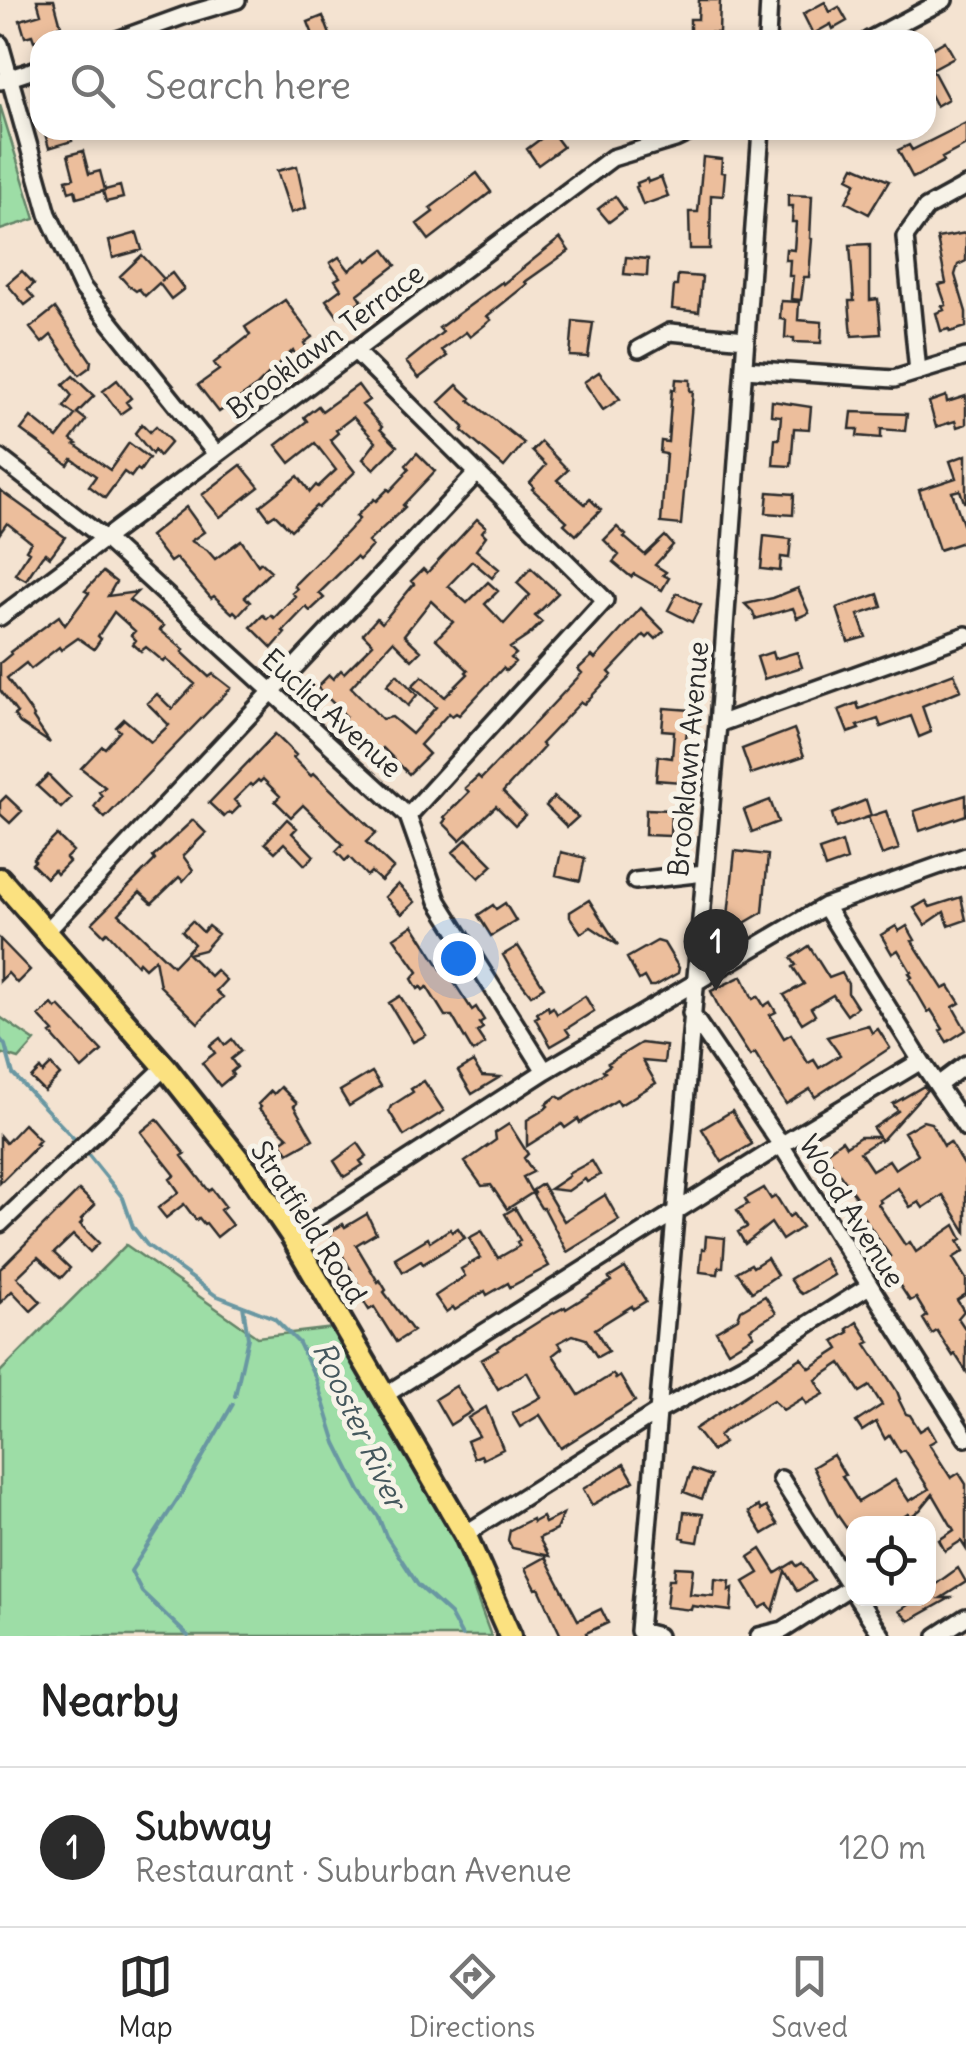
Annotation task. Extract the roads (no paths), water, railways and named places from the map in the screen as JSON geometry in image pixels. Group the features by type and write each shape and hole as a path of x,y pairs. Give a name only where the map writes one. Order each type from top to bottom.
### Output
{"main road":[{"name":"Stratfield Road","path":"0,879 165,1067 247,1170 292,1235 465,1534 510,1636"}],"street":[{"path":"137,30 182,8 237,0"},
{"path":"768,30 769,0"},
{"path":"888,30 944,0"},
{"path":"0,44 5,80 48,214 82,287 216,454"},
{"path":"5,80 30,71"},
{"name":"Brooklawn Terrace","path":"0,618 612,158 674,140"},
{"name":"Brooklawn Avenue","path":"658,1636 639,1631 718,724 760,140"},
{"path":"918,372 905,237 926,208 966,186"},
{"path":"639,349 670,332 746,340"},
{"path":"354,350 605,600 408,816"},
{"path":"744,369 894,379 966,357"},
{"name":"Euclid Avenue","path":"0,458 106,540 408,816 438,900 545,1071"},
{"path":"47,930 476,474"},
{"path":"718,724 966,636"},
{"path":"292,1235 545,1071 825,906 966,856"},
{"path":"635,881 704,873"},
{"path":"825,906 966,1128"},
{"name":"Wood Avenue","path":"691,1013 780,1145 966,1438"},
{"path":"384,1395 920,1061"},
{"path":"938,1085 966,1064"},
{"path":"0,1224 165,1067"},
{"path":"465,1534 659,1411 750,1362 869,1286"},
{"path":"780,1479 846,1581"},
{"path":"758,1636 783,1630 846,1597"},
{"path":"862,1606 882,1636"},
{"path":"937,1636 966,1617"}],"waterway":[{"name":"Rooster River","path":"0,1039 13,1074 80,1145"},
{"name":"Rooster River","path":"86,1152 123,1198 133,1227 147,1245 215,1295 274,1318 299,1343 316,1379 336,1443 360,1491 418,1585 450,1614 462,1636"},
{"path":"235,1396 248,1338 243,1306"},
{"path":"188,1636 142,1592 131,1571 233,1404"}],"place":[{"name":"Subway","path":"716,991"}]}
